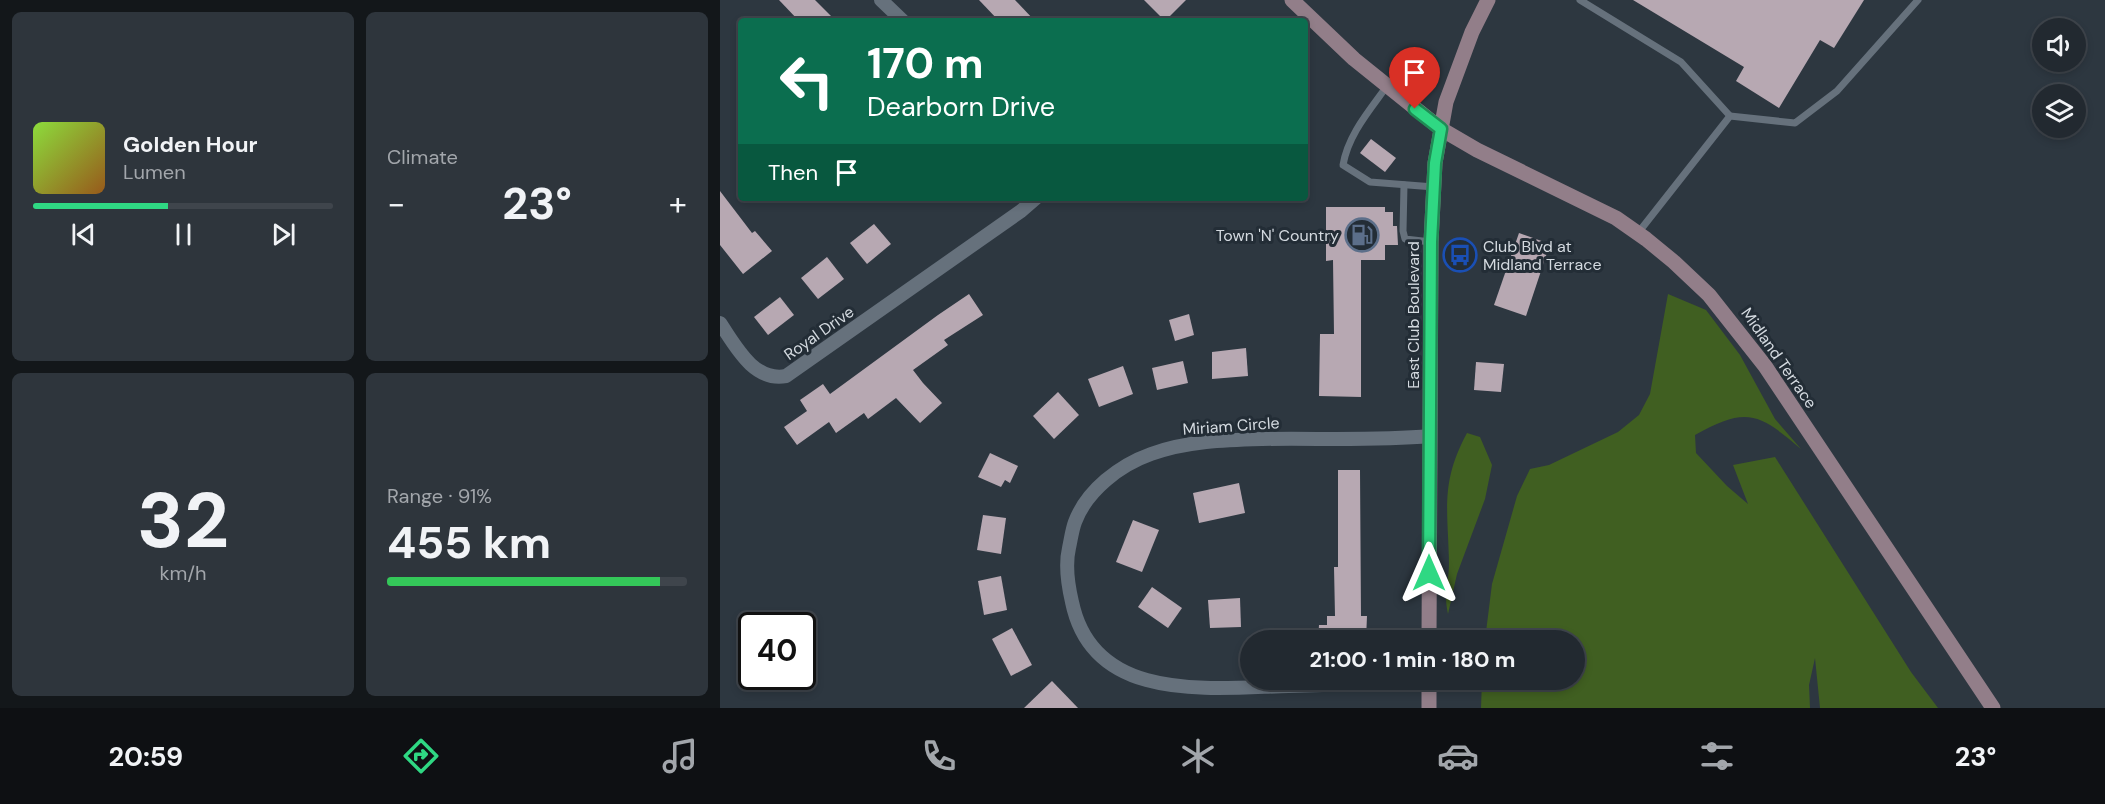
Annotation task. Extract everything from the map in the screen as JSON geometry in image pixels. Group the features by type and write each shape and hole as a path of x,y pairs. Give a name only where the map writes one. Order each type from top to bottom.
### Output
{"street":[{"path":"881,0 900,18"},
{"name":"Midland Terrace","path":"1292,0 1354,59 1441,129 1477,150 1616,218 1674,262 1709,295 1765,366 1993,708"},
{"name":"East Club Boulevard","path":"1429,630 1431,242 1435,163 1446,102 1472,32 1488,0"},
{"name":"Royal Drive","path":"721,327 748,362 761,374 776,378 786,376 1033,201"},
{"name":"Miriam Circle","path":"1240,688 1198,689 1153,683 1125,672 1101,657 1087,641 1074,615 1068,585 1067,555 1075,521 1090,498 1108,479 1126,466 1175,446 1219,440 1430,436"},
{"path":"1429,690 1429,708"}],"lane":[{"path":"1580,0 1681,62 1730,116 1795,123 1837,91 1918,0"},
{"path":"1387,86 1346,148 1343,165 1370,182 1434,187"},
{"path":"1638,233 1730,116"},
{"path":"1404,185 1403,231 1405,239 1431,242"}],"green space":[{"path":"1668,294 1706,310 1740,355 1775,419 1801,449 1762,421 1740,417 1712,426 1695,435 1696,453 1727,486 1748,504 1733,465 1775,457 1911,672 1938,708 1820,708 1815,658 1809,685 1810,708 1481,708 1482,690 1585,690 1585,630 1486,630 1492,584 1517,496 1530,469 1549,465 1618,432 1639,415 1650,394"},
{"path":"1467,433 1480,437 1492,465 1485,499 1457,574 1448,614 1446,599 1449,563 1447,512 1449,482 1458,451"}],"building":[{"path":"779,0 815,0 833,18 796,18"},
{"path":"979,0 1015,0 1032,18 996,18"},
{"path":"1144,0 1186,0 1168,18 1162,18"},
{"path":"1633,0 1864,0 1834,48 1820,40 1779,108 1736,81 1744,67"},
{"path":"1371,139 1396,158 1385,172 1360,153"},
{"path":"720,191 752,233 755,231 772,251 743,274 720,245"},
{"path":"1326,207 1385,207 1385,212 1393,212 1393,226 1397,226 1398,245 1385,245 1385,260 1361,260 1361,397 1319,396 1320,334 1334,334 1333,260 1326,261"},
{"path":"874,224 891,244 867,264 850,243"},
{"path":"1519,233 1550,244 1526,316 1494,305"},
{"path":"827,257 844,279 818,299 801,278"},
{"path":"969,294 983,315 944,340 948,345 913,370 942,403 920,423 896,398 868,419 864,413 836,433 829,422 797,445 784,427 807,411 800,400 823,384 830,394"},
{"path":"780,297 794,315 768,335 754,317"},
{"path":"1189,314 1194,335 1175,341 1169,320"},
{"path":"1246,348 1248,376 1212,379 1212,352"},
{"path":"1183,361 1188,383 1157,390 1152,368"},
{"path":"1476,362 1504,364 1501,392 1474,390"},
{"path":"1123,366 1133,394 1099,407 1088,379"},
{"path":"1058,392 1079,415 1054,439 1033,416"},
{"path":"990,453 1018,466 1010,483 1005,480 1001,487 978,477"},
{"path":"1338,470 1360,470 1361,616 1367,616 1366,630 1319,630 1319,625 1327,625 1327,616 1335,616 1334,567 1338,567"},
{"path":"1239,483 1245,513 1199,523 1193,493"},
{"path":"983,515 1006,518 1001,554 977,550"},
{"path":"1133,520 1159,530 1142,572 1116,562"},
{"path":"1001,576 1007,610 984,615 978,581"},
{"path":"1152,587 1182,608 1168,628 1138,607"},
{"path":"1240,598 1241,627 1210,628 1208,600"},
{"path":"1012,628 1032,665 1011,676 992,639"},
{"path":"1052,681 1078,708 1024,708"}],"place":[{"name":"Town 'N' Country","path":"1362,235"},
{"name":"Club Blvd at Midland Terrace","path":"1460,255"}],"route":[{"path":"1415,109 1441,129 1435,163 1431,242 1429,573"}]}
